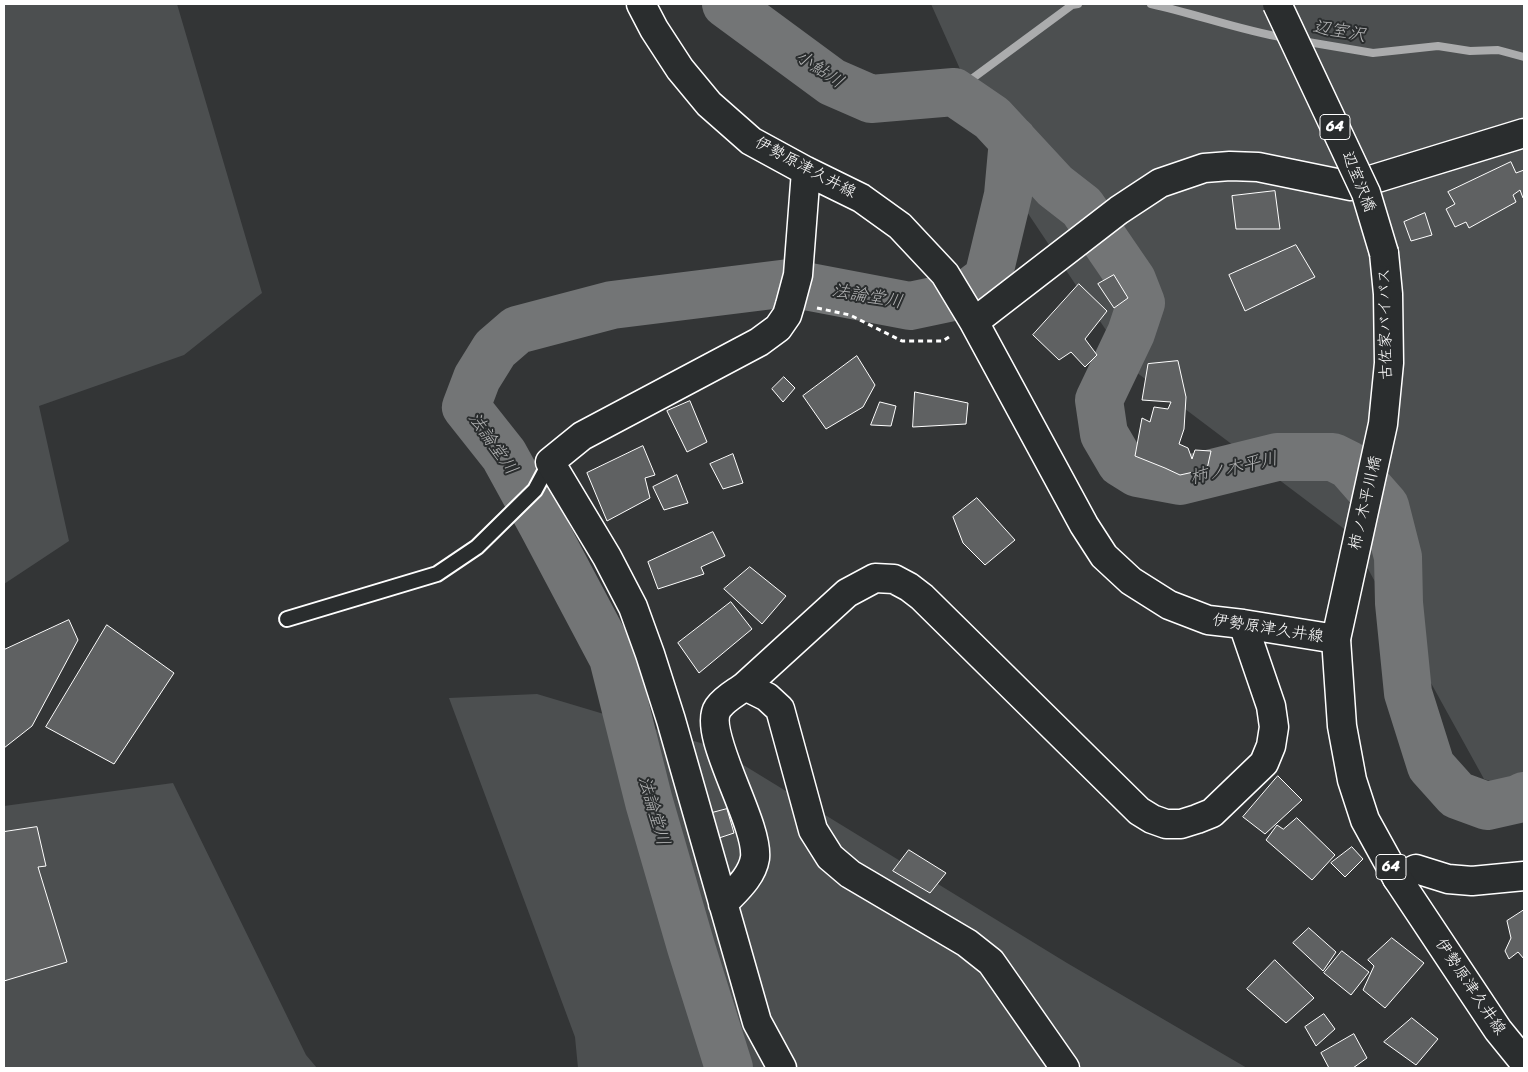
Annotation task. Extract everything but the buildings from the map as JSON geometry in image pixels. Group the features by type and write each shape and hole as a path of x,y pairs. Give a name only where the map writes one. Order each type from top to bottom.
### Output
{"street":[{"name":"伊勢原津久井線","path":"641,4 654,29 680,69 709,104 751,141 806,171 862,198 900,226 945,274 974,322 1084,525 1104,556 1131,581 1169,605 1208,620 1336,639 1342,726 1352,780 1365,820 1397,878 1498,1030 1524,1062"},
{"name":"辺室沢橋","path":"1277,4 1366,193 1384,253"},
{"path":"974,322 1119,210 1160,183 1204,168 1230,166 1266,168 1350,186 1524,133"},
{"path":"782,1068 757,1022 668,711 633,607 607,557 550,462 582,436 759,342 778,328 789,310 798,275 806,171"},
{"name":"古佐家バイパス","path":"1383,424 1389,363 1388,294 1384,253"},
{"name":"柿ノ木平川橋","path":"1336,639 1383,424"},
{"path":"723,904 748,877 755,858 753,838 718,739 714,720 717,709 847,593 875,578 894,580 910,587 1139,811 1152,819 1166,824 1181,824 1212,813 1264,763 1271,746 1274,727 1271,706 1244,624"},
{"path":"745,686 768,697 780,709 813,830 830,857 850,874 967,943 991,962 1065,1068"},
{"path":"1397,878 1416,869 1448,879 1472,881 1524,876"}],"lane":[{"path":"287,619 437,574 477,547 535,490 550,462"}],"path":[{"path":"789,310 815,308 850,316 902,341 943,340 974,322"}],"shaded area":[{"path":"4,4 177,4 262,293 184,355 39,406 69,541 4,584"},
{"path":"931,4 1524,4 1524,792 1484,779 1347,531 1132,369 1017,197"},
{"path":"537,694 714,747 1067,963 1247,1068 578,1068 575,1037 449,698"},
{"path":"173,783 306,1055 317,1068 4,1068 4,806"}],"waterway":[{"name":"柿ノ木平川","path":"726,4 832,82 871,99 954,92 992,118 1055,186 1082,207 1132,280 1141,303 1131,333 1099,400 1104,434 1121,463 1137,473 1180,481 1277,457 1333,457 1349,465 1385,506 1398,557 1399,603 1408,693 1431,766 1457,795 1487,806 1524,796"},
{"name":"辺室沢","path":"954,92 1072,5 1078,4"},
{"name":"辺室沢","path":"1151,4 1251,31 1285,38"},
{"name":"辺室沢","path":"1302,41 1373,53 1438,46 1470,51 1498,50 1524,57"},
{"name":"法論堂川","path":"729,1068 691,947 649,802 613,658 504,455 466,407 477,378 495,349 517,330 612,305 789,283 910,306 967,294 988,278 1008,195 1013,140"}],"water label":[{"name":"小鮎川","path":"819,70"}]}
